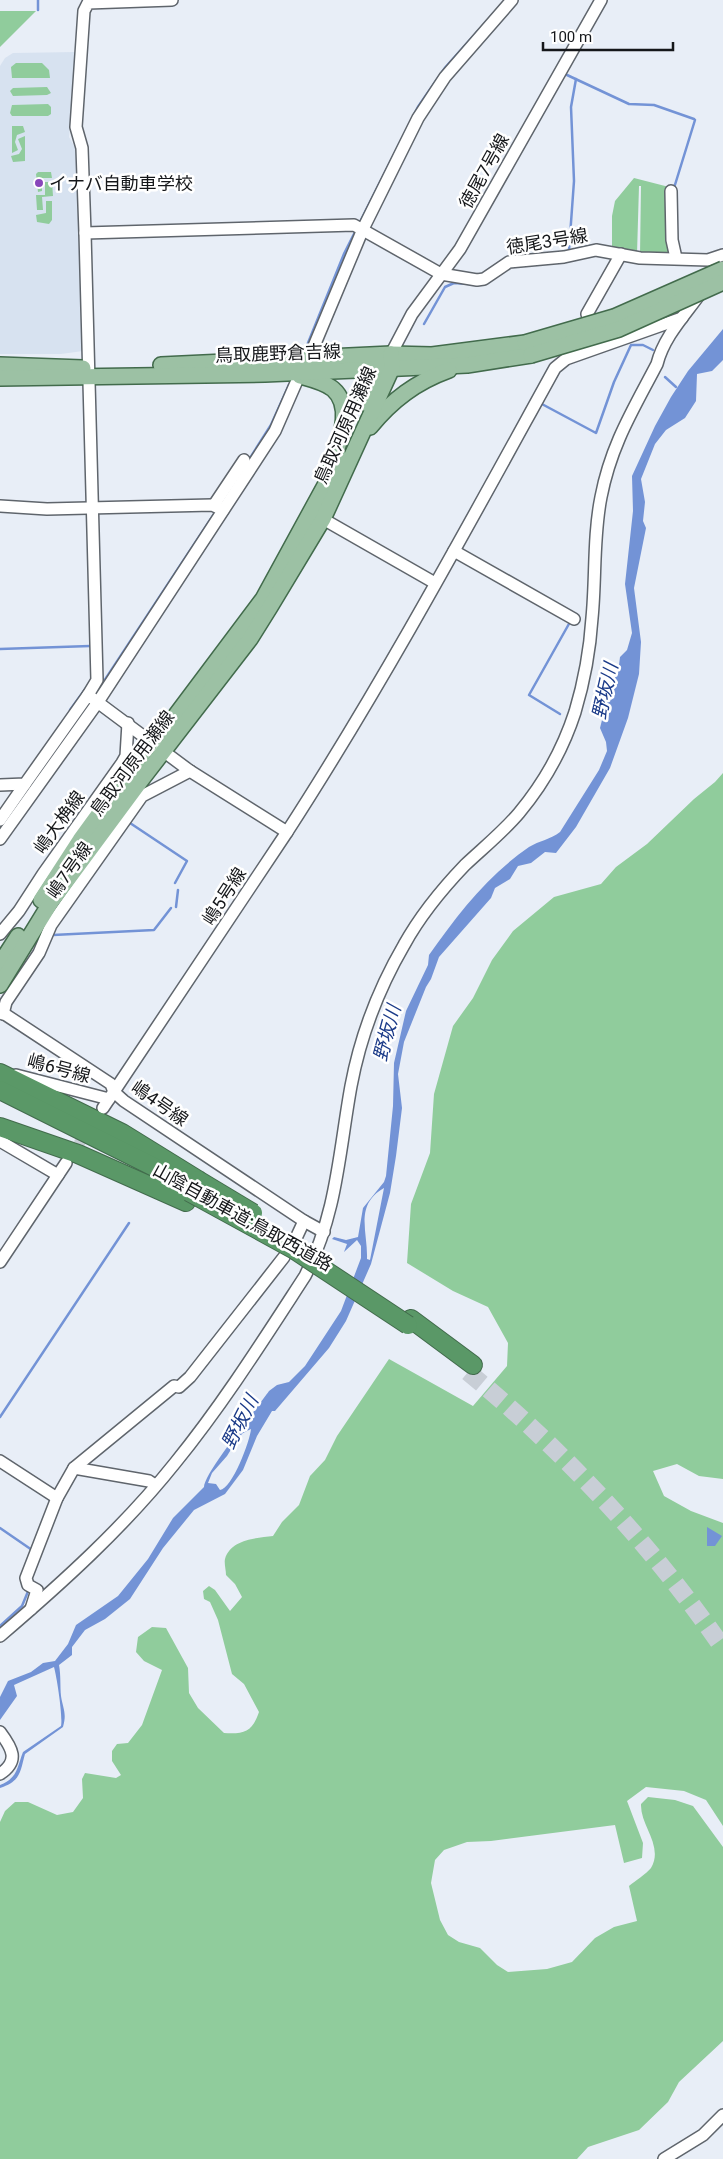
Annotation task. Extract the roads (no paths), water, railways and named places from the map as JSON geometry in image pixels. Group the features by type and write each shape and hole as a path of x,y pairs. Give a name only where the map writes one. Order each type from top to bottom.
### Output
{"highway":[{"path":"0,1071 122,1133 191,1190 250,1233 364,1291 410,1322 470,1368"},
{"name":"山陰自動車道;鳥取西道路","path":"0,1090 191,1190"},
{"name":"山陰自動車道;鳥取西道路","path":"0,1095 191,1190"},
{"path":"0,1127 87,1158 191,1190 340,1267 364,1291"}],"main road":[{"name":"鳥取鹿野倉吉線","path":"0,365 89,373 294,374 387,364 434,355 528,349 614,317 723,269"},
{"name":"鳥取鹿野倉吉線","path":"0,378 309,358 387,364 468,365 528,349 619,329 723,282"},
{"name":"鳥取河原用瀬線","path":"0,964 80,840 250,639 322,519 360,439 387,364"},
{"name":"鳥取河原用瀬線","path":"0,985 51,902 158,746 176,715 263,599 326,487 387,364"},
{"path":"360,439 379,416 409,389 437,375 468,365"},
{"path":"294,374 333,390 342,406 342,431 326,487"}],"street":[{"path":"0,820 98,680 82,148 76,127 86,5 88,2 172,0"},
{"path":"309,358 363,229 432,96 445,77 512,0"},
{"name":"徳尾7号線","path":"387,364 412,314 460,249 601,0"},
{"path":"671,190 672,240 676,258"},
{"path":"85,233 348,224 363,229 441,274"},
{"name":"徳尾3号線","path":"441,274 477,280 484,279 503,265 517,260 564,256 596,250 640,258 708,260 723,255"},
{"path":"598,348 588,314 621,254"},
{"path":"0,1636 120,1524 175,1464 220,1404 305,1276 324,1232 333,1200 351,1086 369,1020 404,945 434,899 518,814 542,782 560,749 575,712 583,673 592,620 597,528 601,498 619,434 657,364 660,353 682,318 723,264"},
{"name":"嶋5号線","path":"109,1100 335,758 560,361 682,318"},
{"path":"218,508 275,431 294,374"},
{"path":"0,839 98,702 218,508 244,460"},
{"path":"0,506 47,509 218,508"},
{"path":"322,519 435,583"},
{"path":"454,550 574,619"},
{"path":"88,695 190,770 287,832"},
{"name":"嶋大桷線","path":"0,934 19,911 122,763 126,756 128,724"},
{"name":"嶋7号線","path":"2,1013 6,1002 39,953 52,925 142,796 190,770"},
{"path":"0,785 25,784"},
{"name":"嶋4号線","path":"2,1013 111,1084 109,1100 124,1101 304,1221 324,1232"},
{"name":"嶋6号線","path":"0,1071 109,1100"},
{"path":"0,1141 58,1175"},
{"path":"0,1262 66,1163"},
{"path":"298,1236 304,1221"},
{"path":"31,1609 37,1590 28,1585 26,1578 57,1498 74,1468 174,1386 179,1387 190,1377 284,1257"},
{"path":"0,1460 57,1498"},
{"path":"74,1468 148,1481 155,1485"},
{"path":"0,1732 11,1747 12,1758 9,1768 0,1774"},
{"path":"664,2159 703,2135 723,2115"}],"water":[{"path":"504,0 507,0 447,69 308,347 305,347 343,253 417,106 444,67"},
{"path":"723,329 723,360 712,371 697,374 696,401 685,418 666,430 655,444 641,479 645,502 643,521 646,528 634,588 641,642 639,674 628,718 610,768 576,827 556,853 545,852 531,863 518,866 510,879 495,888 491,898 439,957 404,1042 398,1074 402,1108 390,1193 371,1264 346,1321 329,1348 275,1411 272,1411 257,1436 243,1470 225,1494 194,1510 163,1548 130,1599 105,1619 85,1630 72,1647 72,1655 59,1665 61,1696 65,1714 63,1727 25,1754 16,1779 0,1788 0,1785 14,1775 23,1752 61,1726 54,1667 14,1685 17,1696 0,1720 0,1697 8,1681 31,1672 43,1663 55,1661 68,1644 76,1625 118,1596 148,1559 173,1518 204,1487 213,1468 269,1391 277,1385 289,1382 305,1366 341,1311 361,1258 361,1246 357,1240 344,1252 347,1244 332,1239 334,1237 346,1240 358,1237 363,1208 384,1182 393,1106 394,1063 406,1011 428,965 429,955 462,910 500,870 529,847 560,832 599,770 607,751 606,742 600,728 611,684 618,673 620,657 627,650 632,633 625,584 633,511 632,476 655,426 688,371","holes":["384,1188 370,1260 367,1259 366,1211 369,1202","251,1429 244,1453 230,1482 225,1488 220,1490 216,1484 208,1483 212,1473 227,1456 238,1438"]},
{"path":"288,384 291,386 273,425 97,696 0,836 0,826 94,694 227,492 270,424"},
{"path":"707,1527 722,1536 715,1546 707,1546"}],"waterway":[{"path":"38,0 38,10"},
{"path":"567,75 629,104 654,105 694,119"},
{"path":"569,250 574,181 571,107 576,79"},
{"path":"674,188 695,120"},
{"path":"424,324 445,287 454,283 470,284"},
{"path":"540,403 596,433 614,382 631,345 643,345 653,350"},
{"path":"665,377 676,387"},
{"path":"560,714 529,695 570,622"},
{"path":"0,649 90,646"},
{"path":"70,710 86,688"},
{"path":"130,823 187,861 175,883"},
{"path":"176,907 178,890"},
{"path":"53,935 154,930 171,908"},
{"path":"0,1417 129,1223"},
{"path":"0,1528 32,1550"},
{"path":"0,1626 22,1606 29,1589"}],"tunnel":[{"path":"69,1158 90,1128"},
{"path":"468,1372 539,1434 605,1501 666,1572 723,1648"}],"place":[{"name":"イナバ自動車学校","path":"39,183"}],"water label":[{"name":"野坂川","path":"605,691"},
{"name":"野坂川","path":"387,1033"},
{"name":"野坂川","path":"240,1422"}]}
